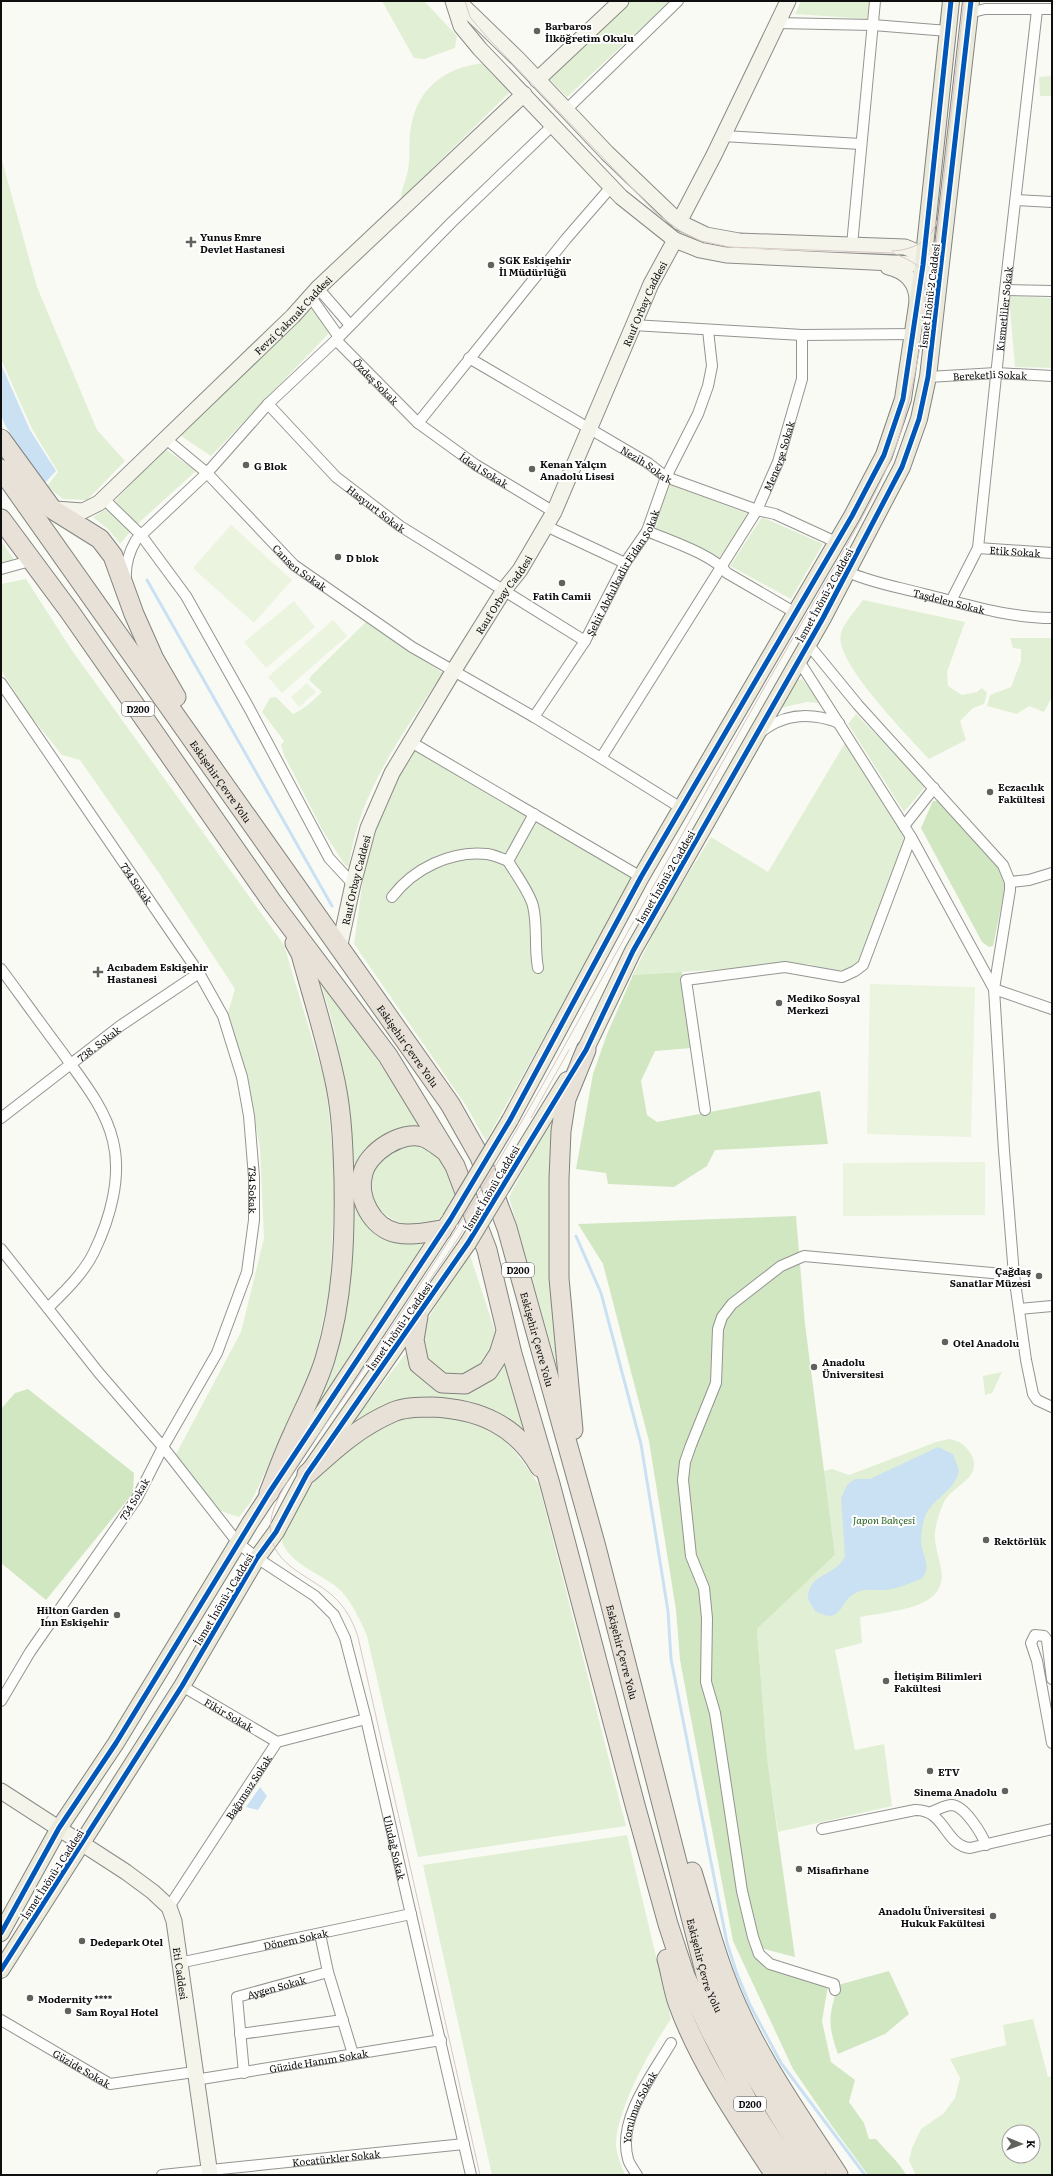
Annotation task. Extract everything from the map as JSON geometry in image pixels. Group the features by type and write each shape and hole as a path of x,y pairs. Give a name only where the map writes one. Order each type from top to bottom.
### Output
{"highway":[{"path":"1,439 52,509 100,538 113,556 126,594 154,659 179,702 189,734"},
{"name":"Eskişehir Çevre Yolu","path":"1,469 301,891 339,949 450,1104 480,1157 507,1228 577,1476 710,1987 735,2043 816,2175"},
{"name":"Eskişehir Çevre Yolu","path":"1,519 30,561 70,612 272,902 388,1056 455,1166 487,1250 506,1332 550,1484 635,1805 685,1976 710,2030 749,2104 795,2175"},
{"path":"269,1493 293,1434 313,1392 325,1358 337,1313 342,1275 345,1212 343,1142 336,1088 327,1044 301,954 272,902"},
{"path":"577,1476 559,1278 558,1179 561,1131 566,1099 586,1050"},
{"path":"446,1225 416,1234 396,1233 383,1226 367,1211 362,1194 363,1173 374,1155 390,1142 407,1137 423,1137 447,1152"},
{"path":"418,1316 414,1340 419,1364 442,1383 465,1384 488,1371 499,1354 506,1332"},
{"path":"307,1474 351,1435 395,1411 419,1407 450,1408 478,1413 505,1427 533,1453 550,1484"},
{"path":"623,1652 725,1977 740,2012 772,2072 838,2175"},
{"path":"635,1805 659,1925 678,2002 694,2041 730,2104 775,2175"}],"main road":[{"name":"İsmet İnönü-2 Caddesi","path":"510,1120 641,877 836,542 884,455 904,399 926,263 928,226 951,1"},
{"name":"İsmet İnönü-2 Caddesi","path":"529,1142 586,1050 633,951 758,735 848,572 902,467 920,419 928,377 970,7"},
{"name":"İsmet İnönü Caddesi","path":"446,1225 510,1120"},
{"name":"İsmet İnönü Caddesi","path":"468,1243 529,1142"},
{"name":"İsmet İnönü-1 Caddesi","path":"1,1933 59,1828 116,1743 269,1493 446,1225"},
{"name":"İsmet İnönü-1 Caddesi","path":"1,1970 182,1686 257,1558 276,1532 307,1474 468,1243"}],"street":[{"path":"453,1 461,26 480,49 621,197 675,240 700,250 726,255 863,261 938,262 943,251"},
{"path":"458,1 518,59 607,153 678,222 706,235 739,241 852,244 910,248 938,275 939,287"},
{"path":"537,80 621,1"},
{"path":"566,110 678,1"},
{"path":"678,222 723,136 788,1"},
{"path":"852,244 875,1"},
{"path":"970,7 985,9 1052,9"},
{"name":"Kısmetliler Sokak","path":"951,601 978,548 1005,290 1037,10"},
{"path":"777,23 873,25 948,31"},
{"name":"Fevzi Çakmak Caddesi","path":"52,509 83,511 94,508 293,316 314,292 524,94"},
{"path":"126,594 126,569 130,551 141,535 207,473 268,404 337,338 452,222 553,125"},
{"path":"723,136 861,144"},
{"path":"418,423 561,244 611,187"},
{"path":"1016,200 1052,202"},
{"path":"899,247 917,243 928,226"},
{"name":"Rauf Orbay Caddesi","path":"339,949 353,884 368,828 392,773 504,590 520,570 554,512 651,284 675,240"},
{"path":"863,261 892,268 906,275 914,284 918,307"},
{"path":"1005,290 1052,291"},
{"path":"314,292 350,325"},
{"name":"Özdeş Sokak","path":"314,292 337,338 418,423"},
{"path":"633,325 802,335 914,334"},
{"name":"Şehit Abdulkadir Fidan Sokak","path":"534,717 586,641 625,563 647,531 666,477 698,414 708,386 712,366 708,330"},
{"name":"Menevşe Sokak","path":"601,758 757,510 778,462 802,379 802,335"},
{"name":"Nezih Sokak","path":"469,358 648,463 666,477 757,510 775,514 836,542"},
{"name":"Bereketli Sokak","path":"928,377 996,373 1052,376"},
{"name":"Hasyurt Sokak","path":"268,404 336,477 400,526 586,641"},
{"name":"İdeal Sokak","path":"418,423 476,465 554,512"},
{"name":"Cansen Sokak","path":"166,439 207,473 294,565 412,647 454,670"},
{"path":"104,499 141,535 186,596 249,708 329,858 353,884"},
{"path":"546,526 625,563"},
{"path":"647,531 683,546 722,566 727,573 794,612"},
{"name":"Etik Sokak","path":"978,548 1052,553"},
{"path":"1,569 30,561"},
{"name":"Taşdelen Sokak","path":"848,572 862,578 951,601 1030,618 1052,618"},
{"path":"808,644 858,705 1003,865 1010,882 994,989 1004,1151 1014,1275 1026,1360 1033,1394 1044,1405 1052,1407"},
{"path":"799,661 911,837 994,989 1052,1009"},
{"path":"454,670 534,717 681,808"},
{"name":"734 Sokak","path":"1,683 199,973 223,1016 242,1078 249,1116 254,1177 254,1220 247,1272 217,1353 163,1447 137,1498 30,1652 1,1701"},
{"path":"758,735 769,726 797,716 826,718 839,723"},
{"path":"411,742 641,877"},
{"path":"904,826 934,788"},
{"path":"508,861 534,814"},
{"path":"705,1110 686,980 785,967 837,977 855,971 863,965 911,837"},
{"path":"392,897 401,884 432,863 460,855 476,854 488,854 508,861 533,904 536,921 536,956 538,968"},
{"path":"1010,882 1029,880 1052,873"},
{"path":"1,969 88,1088 103,1113 113,1141 117,1176 106,1220 94,1253 68,1288 48,1308"},
{"name":"738. Sokak","path":"1,1118 70,1063 120,1026 199,973"},
{"name":"Uludağ Sokak","path":"1,1249 98,1372 163,1447 238,1543 257,1558 315,1596 334,1615 345,1638 366,1719 471,2175"},
{"path":"835,1990 834,1984 770,1964 760,1954 752,1937 742,1891 715,1713 706,1682 707,1618 704,1588 691,1556 684,1495 685,1462 716,1383 718,1329 722,1317 732,1304 782,1266 804,1256 1014,1275"},
{"path":"1019,1309 1052,1306"},
{"path":"1051,1736 1049,1714 1031,1644 1035,1635 1044,1636 1047,1640 1052,1679"},
{"name":"Fikir Sokak","path":"182,1686 277,1742"},
{"path":"277,1742 366,1719"},
{"name":"Bağımsız Sokak","path":"168,1907 277,1742"},
{"name":"Eti Caddesi","path":"1,1791 126,1872 153,1892 168,1907 174,1921 209,2172"},
{"path":"822,1829 915,1810 931,1812 944,1806 952,1805 959,1807 968,1816 982,1836 986,1845"},
{"path":"931,1812 960,1846 970,1848 1052,1829"},
{"name":"Dönem Sokak","path":"179,1963 412,1914"},
{"path":"320,1934 328,1972 353,2054"},
{"name":"Aygen Sokak","path":"244,2073 237,1997 328,1972"},
{"name":"Güzide Sokak","path":"1,2020 110,2084 195,2076"},
{"path":"240,2034 343,2020"},
{"name":"Güzide Hanım Sokak","path":"195,2076 244,2073 441,2040"},
{"name":"Yorulmaz Sokak","path":"637,2175 628,2160 626,2134 639,2096 671,2043"},
{"name":"Kocatürkler Sokak","path":"162,2175 209,2172 464,2144"}],"green space":[{"path":"382,1 424,1 457,36 455,48 424,59 414,58"},
{"path":"631,1 670,1 567,97 549,79"},
{"path":"801,1 869,1 867,19 795,14"},
{"path":"485,63 510,92 401,199 408,170 410,133 418,104 434,83 444,76 470,65"},
{"path":"1052,76 1052,96 1040,96 1039,77"},
{"path":"1,157 37,287 97,430 125,461 87,500 63,499 47,486 58,472 32,429 1,359"},
{"path":"1009,296 1052,298 1052,368 1015,367"},
{"path":"311,301 332,330 211,456 178,434"},
{"path":"164,448 196,471 134,527 112,504"},
{"path":"668,484 749,514 718,560 654,534"},
{"path":"108,508 130,532 120,544 109,530 93,517"},
{"path":"762,517 823,544 791,599 730,566"},
{"path":"231,525 292,580 254,623 193,568"},
{"path":"1,541 16,562 1,565"},
{"path":"26,579 71,649 284,945 326,1085 335,1176 330,1288 311,1377 251,1502 239,1517 218,1510 175,1456 241,1332 264,1238 260,1148 247,1078 227,1016 235,989 161,876 80,760 62,755 29,714 1,670 1,584"},
{"path":"863,600 965,622 947,672 948,686 962,695 977,692 982,688 987,693 984,704 973,708 960,721 966,740 929,759 890,717 860,679 848,661 841,645 841,633 848,620"},
{"path":"294,601 315,627 266,668 244,642"},
{"path":"333,620 347,636 282,693 268,677"},
{"path":"366,622 443,673 398,741 372,789 354,840 349,867 345,865 323,831 284,755 281,745 284,741 262,712 270,698 276,697 293,714 312,702 322,692 309,680 311,676"},
{"path":"1010,638 1052,638 1052,697 1044,712 1029,706 1017,714 987,706 990,695 1011,687 1021,661 1021,649 1013,648"},
{"path":"802,679 821,703 806,702 781,708 798,680"},
{"path":"307,683 316,692 299,707 291,697"},
{"path":"856,714 926,786 904,812 848,724"},
{"path":"845,743 906,838 861,960 849,969 836,971 809,964 633,975 661,918 711,837 768,872"},
{"path":"413,748 633,878 486,1141 465,1104 354,944 365,864 377,817"},
{"path":"933,801 942,801 998,863 1006,883 993,946 989,947 982,942 921,828"},
{"path":"682,972 692,1048 655,1051 641,1081 647,1115 657,1122 820,1091 828,1144 715,1150 707,1166 674,1187 608,1184 606,1173 576,1169 593,1074 607,1034 633,975"},
{"path":"319,976 426,1130 364,1161 372,1222 429,1237 311,1417 349,1210 350,1112 335,1032"},
{"path":"870,984 975,987 971,1137 867,1134"},
{"path":"558,1105 559,1373 509,1197"},
{"path":"415,1141 438,1151 457,1192 452,1202 449,1202 444,1215 439,1219 422,1225 401,1223 382,1212 372,1195 370,1184 372,1171 375,1164 382,1156"},
{"path":"985,1162 985,1215 843,1216 843,1163"},
{"path":"796,1216 805,1324 835,1555 757,1629 767,1757 795,1957 752,1946 758,1957 828,1986 822,2021 831,2062 855,2080 849,2102 864,2123 869,2139 876,2139 897,2162 906,2175 868,2175 793,2069 733,1941 680,1660 676,1610 649,1441 603,1264 578,1224"},
{"path":"469,1252 495,1331 493,1352 483,1367 449,1380 425,1360 420,1332"},
{"path":"410,1348 455,1388 506,1354 527,1436 447,1402 349,1427"},
{"path":"1002,1372 992,1393 985,1395 983,1376"},
{"path":"28,1389 134,1473 133,1493 46,1600 1,1563 1,1409 15,1393"},
{"path":"438,1413 471,1420 493,1431 510,1446 539,1485 626,1826 418,1857 367,1636 353,1607 341,1591 335,1585 294,1559 283,1544 282,1537 289,1518 310,1488 332,1462 351,1445 372,1431 396,1420 412,1416"},
{"name":"Japon Bahçesi","path":"949,1439 964,1445 971,1454 974,1462 974,1469 966,1481 948,1496 938,1518 935,1531 935,1543 942,1574 938,1589 933,1596 918,1605 860,1617 862,1643 835,1650 855,1750 884,1744 892,1806 778,1832 767,1757 757,1629 835,1555 824,1471 832,1469 849,1475 936,1442"},
{"path":"627,1835 671,2019 654,2046 637,2078 629,2095 618,2127 616,2146 625,2175 492,2175 423,1865"},
{"path":"889,1971 909,2014 885,2034 838,2054 834,2043 830,2020 838,1985"},
{"path":"1033,2019 1048,2077 1052,2076 1052,2175 916,2175 909,2161 912,2148 921,2129 944,2113 955,2098 960,2078 950,2059 1006,2045 1003,2025"}],"water":[{"path":"1,364 30,430 56,471 43,485 5,425 1,415"},
{"path":"938,1447 953,1454 959,1470 957,1478 953,1484 927,1512 924,1520 921,1542 927,1566 921,1579 903,1586 885,1590 866,1590 858,1592 849,1598 839,1611 830,1616 815,1611 808,1599 809,1590 817,1579 835,1568 841,1563 845,1556 841,1498 847,1485 855,1479 870,1479"},
{"path":"260,1787 267,1796 258,1810 246,1807"}],"waterway":[{"path":"147,580 332,906"},
{"path":"576,1236 601,1293 641,1444 668,1611 671,1659 727,1943 737,1974 750,2005 781,2063 865,2175"}],"tram line":[{"path":"465,1 470,17 486,36 657,214 683,233 701,241 729,247 893,253 911,261 920,269 924,282 925,302 919,354 902,428 885,473 863,516 757,700 562,1051 509,1143 424,1278 299,1463 280,1495 274,1508 271,1520 271,1535 274,1547 281,1557 290,1566 323,1588 337,1600 354,1625 358,1637 480,2175"},
{"path":"930,297 964,1"},
{"path":"892,251 907,249 920,244 930,234 937,221"},
{"path":"531,1118 569,1050"},
{"path":"417,1299 457,1240 496,1177"}],"cycle path":[{"path":"1,1933 59,1828 116,1743 269,1493 450,1220 510,1120 641,877 852,516 884,455 903,399 923,265 951,1"},
{"path":"1,1970 182,1686 257,1558 276,1532 307,1474 468,1243 586,1050 633,951 823,618 902,467 919,419 928,377 971,1"}],"place":[{"name":"Barbaros İlköğretim Okulu","path":"537,31"},
{"name":"Yunus Emre Devlet Hastanesi","path":"191,242"},
{"name":"SGK Eskişehir İl Müdürlüğü","path":"491,265"},
{"name":"G Blok","path":"246,465"},
{"name":"Kenan Yalçın Anadolu Lisesi","path":"532,469"},
{"name":"D blok","path":"338,557"},
{"name":"Fatih Camii","path":"562,583"},
{"name":"Eczacılık Fakültesi","path":"990,792"},
{"name":"Acıbadem Eskişehir Hastanesi","path":"98,972"},
{"name":"Mediko Sosyal Merkezi","path":"779,1003"},
{"name":"Çağdaş Sanatlar Müzesi","path":"1039,1276"},
{"name":"Otel Anadolu","path":"945,1342"},
{"name":"Anadolu Üniversitesi","path":"814,1367"},
{"name":"Rektörlük","path":"986,1540"},
{"name":"Hilton Garden Inn Eskişehir","path":"117,1615"},
{"name":"İletişim Bilimleri Fakültesi","path":"886,1681"},
{"name":"ETV","path":"930,1771"},
{"name":"Sinema Anadolu","path":"1005,1791"},
{"name":"Misafirhane","path":"799,1869"},
{"name":"Anadolu Üniversitesi Hukuk Fakültesi","path":"993,1916"},
{"name":"Dedepark Otel","path":"82,1941"},
{"name":"Modernity ****","path":"30,1998"},
{"name":"Sam Royal Hotel","path":"68,2011"}]}
